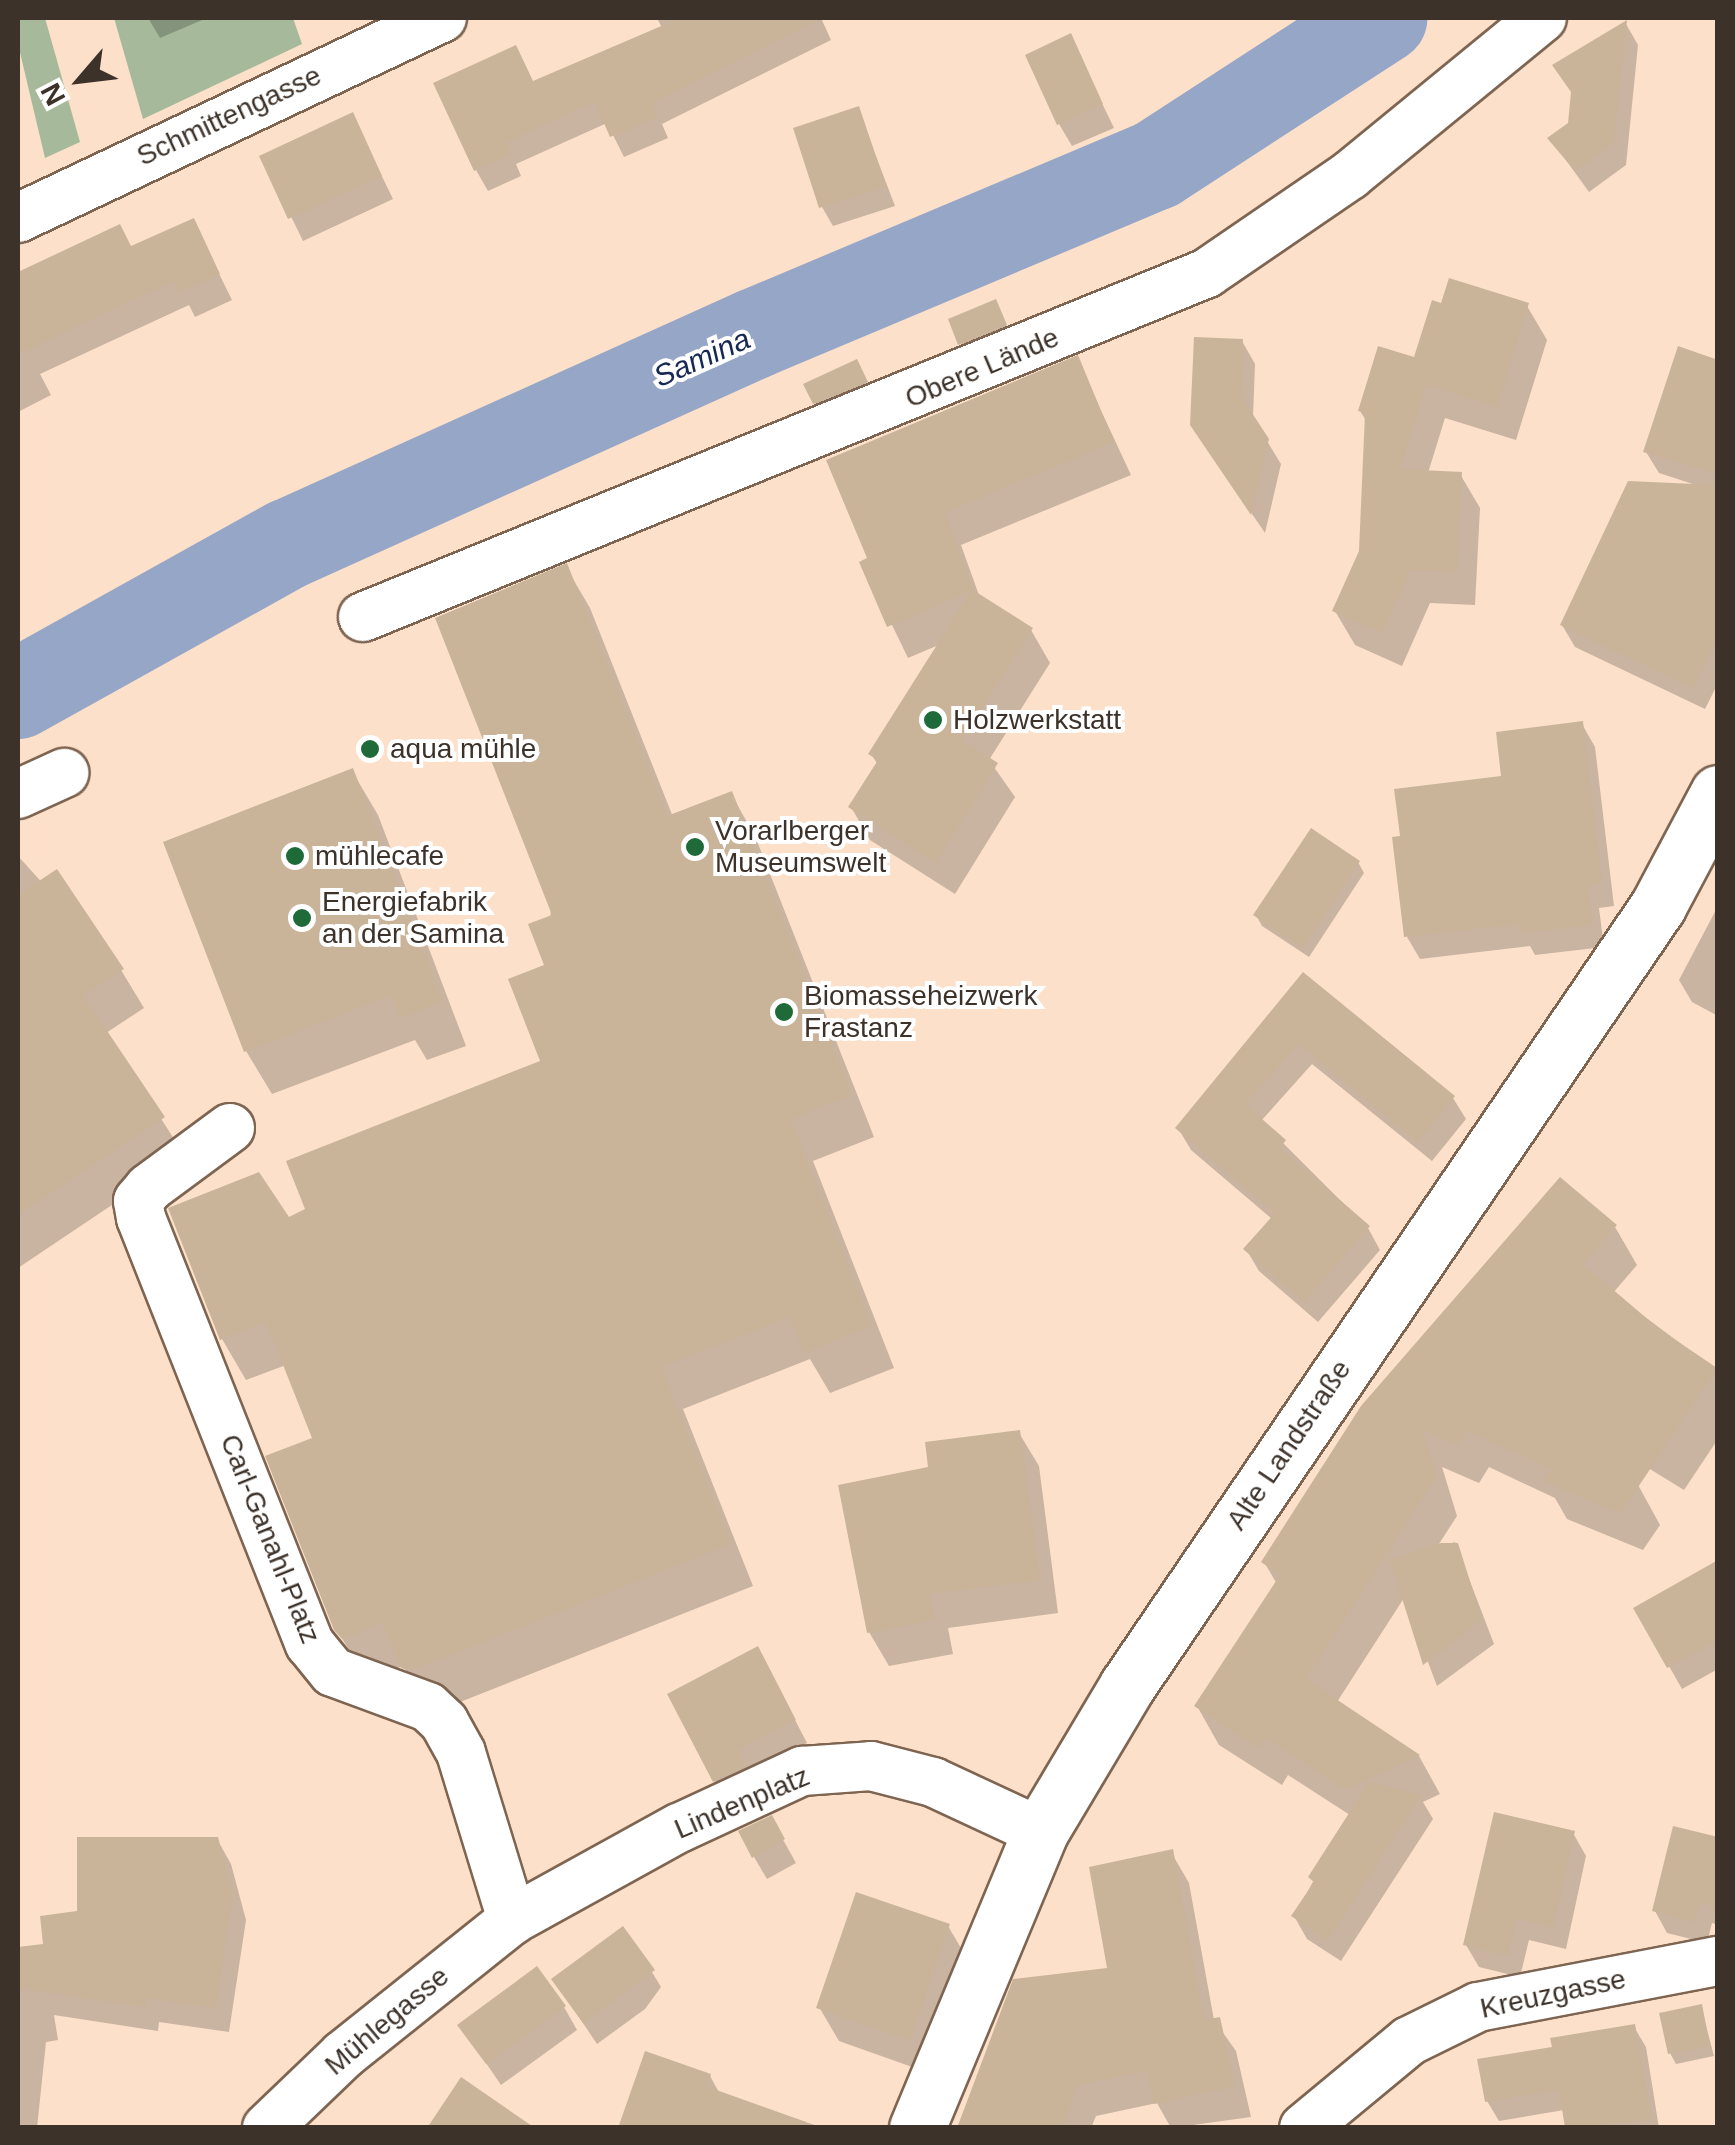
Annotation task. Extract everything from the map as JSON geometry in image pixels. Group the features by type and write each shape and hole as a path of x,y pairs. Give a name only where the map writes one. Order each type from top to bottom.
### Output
{"main road":[{"name":"Alte Landstraße","path":"916,2128 1040,1832 1147,1656 1658,906 1718,793"}],"street":[{"name":"Schmittengasse","path":"18,218 442,18"},
{"name":"Obere Lände","path":"364,616 1207,274 1350,175 1542,18"},
{"path":"18,794 64,773"},
{"name":"Carl-Ganahl-Platz","path":"230,1128 149,1188 138,1200 141,1218 310,1644 333,1672 428,1707 444,1722 461,1753 512,1920"},
{"name":"Lindenplatz","path":"512,1920 679,1828 802,1772 871,1766 933,1782 1040,1832"},
{"name":"Mühlegasse","path":"267,2128 343,2055 512,1920"},
{"name":"Kreuzgasse","path":"1304,2128 1409,2041 1478,2007 1718,1961"}],"green space":[{"path":"18,18 45,18 80,142 45,158 18,44"},
{"path":"114,18 293,18 302,44 143,119"}],"building":[{"path":"680,18 823,18 652,103 658,117 610,137 595,102 506,142 511,154 474,171 433,83 516,45 533,81"},
{"path":"1627,20 1614,142 1575,171 1547,138 1568,123 1571,92 1552,65"},
{"path":"1071,33 1103,104 1057,125 1025,55"},
{"path":"859,106 886,186 819,208 793,128"},
{"path":"353,112 382,176 288,219 259,156"},
{"path":"194,218 220,274 179,293 174,281 18,354 18,272 120,224 131,246"},
{"path":"1449,278 1529,303 1497,407 1426,385 1400,469 1462,472 1457,572 1411,570 1382,633 1332,611 1359,551 1365,413 1358,411 1378,346 1414,357 1432,300 1441,303"},
{"path":"996,299 1007,325 958,345 948,319"},
{"path":"1194,337 1243,339 1241,396 1269,439 1251,515 1190,425"},
{"path":"1678,346 1718,360 1718,474 1643,452"},
{"path":"1078,355 1114,442 945,512 973,590 1033,628 962,740 998,763 936,863 848,807 878,760 868,754 971,591 887,627 859,562 867,558 826,460"},
{"path":"857,359 868,382 813,404 803,384"},
{"path":"1628,481 1718,485 1718,636 1693,688 1560,625"},
{"path":"567,563 667,816 732,791 852,1095 791,1119 872,1326 804,1353 790,1317 661,1367 731,1544 410,1671 401,1668 383,1623 342,1639 334,1630 265,1456 312,1438 266,1322 220,1340 168,1208 259,1172 289,1217 305,1209 286,1161 540,1061 508,979 544,965 528,924 552,915 435,618"},
{"path":"1583,721 1602,884 1588,885 1593,925 1520,933 1519,924 1404,937 1392,837 1400,836 1394,789 1501,776 1496,732"},
{"name":"Energiefabrik an der Samina","path":"353,768 443,1001 400,1018 392,995 244,1052 163,842"},
{"path":"1311,828 1360,861 1303,948 1253,915"},
{"path":"57,869 124,969 83,995 165,1117 18,1215 18,895"},
{"path":"1303,972 1455,1096 1418,1142 1299,1044 1245,1104 1286,1140 1280,1148 1370,1226 1304,1302 1243,1249 1275,1213 1175,1128"},
{"path":"1560,1177 1617,1225 1583,1264 1658,1328 1717,1368 1621,1513 1542,1481 1552,1470 1467,1430 1457,1445 1423,1431 1437,1476 1306,1679 1420,1755 1346,1790 1266,1738 1259,1748 1194,1706 1280,1575 1261,1562 1361,1406"},
{"path":"1020,1430 1040,1580 930,1594 935,1620 867,1633 838,1485 928,1467 925,1442"},
{"path":"1441,1543 1458,1543 1482,1620 1423,1665 1390,1560"},
{"path":"1718,1560 1718,1639 1667,1668 1633,1608"},
{"path":"758,1646 796,1720 738,1750 746,1766 713,1782 667,1694"},
{"path":"1369,1782 1422,1795 1328,1940 1291,1916 1314,1882 1308,1877"},
{"path":"1494,1812 1575,1831 1553,1927 1516,1919 1508,1955 1463,1945"},
{"path":"772,1815 785,1839 752,1858 738,1831"},
{"path":"1673,1826 1718,1837 1718,1907 1700,1903 1695,1922 1652,1911"},
{"path":"77,1837 218,1837 233,1893 216,2008 146,1998 145,2007 18,1988 18,1947 43,1944 40,1916 77,1911"},
{"path":"1173,1849 1204,2020 1220,2017 1235,2086 1154,2104 1147,2071 1078,2085 1063,2128 957,2128 1013,1979 1107,1968 1089,1867"},
{"path":"856,1892 950,1924 910,2040 816,2008"},
{"path":"623,1926 655,1970 583,2023 551,1979"},
{"path":"537,1966 566,2006 486,2064 457,2025"},
{"path":"1702,2004 1710,2046 1668,2054 1659,2013"},
{"path":"1635,2024 1652,2120 1565,2128 1559,2090 1485,2102 1477,2059 1552,2047 1550,2038"},
{"path":"645,2051 711,2074 708,2087 806,2122 804,2128 618,2128"},
{"path":"461,2077 535,2128 427,2128"}],"waterway":[{"name":"Samina","path":"18,694 288,544 756,333 1156,165 1382,18"}],"place":[{"name":"Holzwerkstatt","path":"933,720"},
{"name":"aqua mühle","path":"370,749"},
{"name":"Vorarlberger Museumswelt","path":"695,847"},
{"name":"mühlecafe","path":"295,856"},
{"name":"Energiefabrik an der Samina","path":"302,918"},
{"name":"Biomasseheizwerk Frastanz","path":"784,1012"}]}
